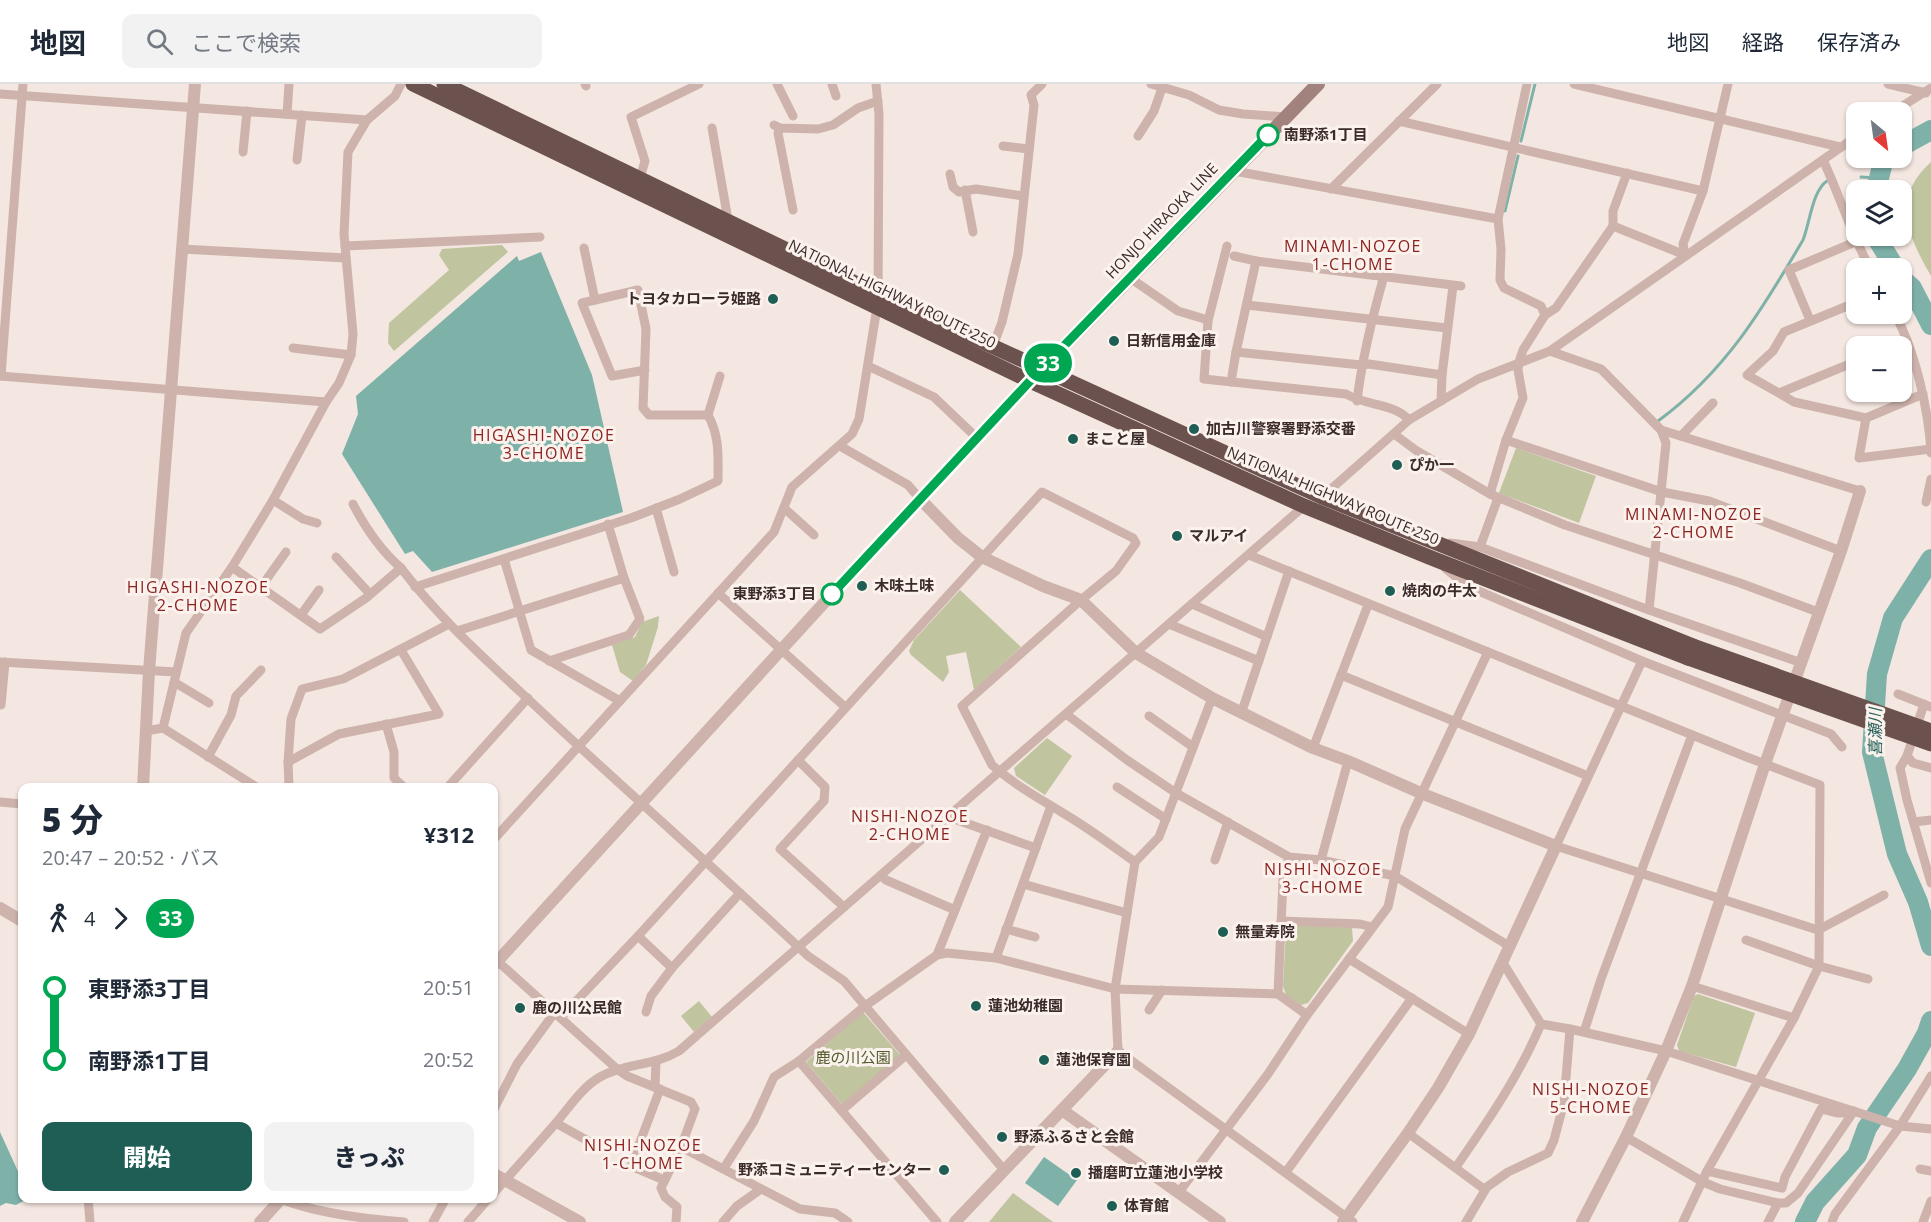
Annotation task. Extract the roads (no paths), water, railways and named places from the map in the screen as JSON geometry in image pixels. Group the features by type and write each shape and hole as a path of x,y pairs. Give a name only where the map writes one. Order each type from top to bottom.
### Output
{"highway":[{"name":"NATIONAL HIGHWAY ROUTE 250","path":"413,84 878,300 993,346 1322,497 1690,652 1931,731"},
{"name":"NATIONAL HIGHWAY ROUTE 250","path":"444,84 728,220 1030,381 1304,506 1434,559 1690,652 1931,744"}],"main road":[{"name":"HONJO HIRAOKA LINE","path":"1030,381 1318,84"}],"street":[{"path":"23,84 1,376 326,402"},
{"path":"143,783 149,671 195,84"},
{"path":"287,114 289,84"},
{"path":"163,728 186,633 232,567 273,500 326,402 339,383 351,355 353,334 345,246 348,152 367,120 395,96 401,84"},
{"path":"777,84 793,116"},
{"path":"832,84 836,96"},
{"path":"498,835 774,532 792,487 852,434 859,419 878,300 879,114 876,84"},
{"path":"1020,95 1031,95 1042,84"},
{"path":"1150,84 1189,95 1219,110 1286,117"},
{"path":"1331,189 1437,84"},
{"path":"1527,84 1498,219 1501,249 1500,280 1504,288 1541,306 1545,315"},
{"path":"1574,84 1840,147"},
{"path":"1685,255 1683,244 1703,191 1728,84"},
{"path":"1888,84 1928,92"},
{"path":"640,178 645,160 631,117 693,85"},
{"path":"1138,136 1154,111 1162,88"},
{"path":"1910,102 1928,92"},
{"path":"0,94 367,120"},
{"path":"993,346 1002,322 1018,254 1034,105 1031,95"},
{"path":"793,210 777,127 818,129 833,124 858,108 878,101"},
{"path":"243,152 247,111"},
{"path":"297,160 302,115"},
{"path":"1399,121 1703,191"},
{"path":"711,128 728,220"},
{"path":"580,1222 499,1177 556,1123 579,1095 598,1079 617,1069 656,1061 679,1051 1304,506 1322,497 1409,420 1478,379 1550,351 1846,143"},
{"path":"1003,146 1029,149"},
{"path":"1823,160 1846,214"},
{"path":"1234,171 1498,219"},
{"path":"1480,547 1506,440 1523,398 1518,370 1523,350 1545,315 1556,308 1613,226 1613,211 1627,173"},
{"path":"950,174 953,187 959,192 976,189 1023,196"},
{"path":"965,190 973,232"},
{"path":"1613,226 1685,255"},
{"path":"345,246 540,237"},
{"path":"1227,246 1209,320 1204,380 1346,394 1357,400 1402,412 1409,420"},
{"path":"1810,320 1789,270 1846,246"},
{"path":"584,248 595,300"},
{"path":"182,249 346,258"},
{"path":"1234,256 1256,261 1457,286 1447,328 1441,401"},
{"path":"1231,382 1256,261"},
{"path":"1357,400 1361,365 1384,276"},
{"path":"1130,278 1178,311 1209,320"},
{"path":"645,370 612,376 582,303 638,291 646,329 645,370 643,408 649,415 708,415"},
{"path":"1247,305 1447,328"},
{"path":"1846,306 1784,332 1773,351 1747,375 1794,402 1866,418 1923,394"},
{"path":"293,348 351,355"},
{"path":"1550,351 1601,369 1660,430 1666,443 1649,610"},
{"path":"1236,352 1369,364 1442,375"},
{"path":"1912,357 1923,394 1931,453"},
{"path":"868,366 934,397 976,438"},
{"path":"1779,393 1846,366"},
{"path":"416,588 656,508 718,481 718,444 713,423 708,415 720,376"},
{"path":"498,958 1030,381"},
{"path":"1681,436 1713,403"},
{"path":"1866,418 1859,458 1931,449"},
{"path":"1582,1222 1626,1137 1666,1051 1692,986 1719,898 1860,491 1660,430"},
{"path":"1394,434 1417,451 1494,496 1565,525 1655,554 1818,612"},
{"path":"1506,440 1662,492 1709,501 1841,550"},
{"path":"840,446 908,485 958,538 981,557 1043,586 1081,600 1136,653 1212,699 1313,748 1556,846 1818,930 1884,895"},
{"path":"1926,502 1931,479"},
{"path":"498,1100 517,1064 558,1015 638,936 1042,492 1133,538 1136,543 1116,571 962,706 992,765 1135,862"},
{"path":"273,500 303,519 317,523"},
{"path":"353,504 369,533 453,627 579,746 799,947 844,981 1004,1170"},
{"path":"656,508 674,572"},
{"path":"784,508 814,536"},
{"path":"549,661 629,635 640,619 624,578 609,524"},
{"path":"1426,540 1480,547 1649,610 1802,663"},
{"path":"261,587 286,552"},
{"path":"1249,555 1820,785 1819,966 1794,1018 1707,1172 1683,1222"},
{"path":"336,557 370,594"},
{"path":"504,559 531,650 620,701"},
{"path":"1434,559 1467,586 1642,661 1831,734 1842,747"},
{"path":"232,567 320,629 370,594 401,568"},
{"path":"1241,714 1288,571"},
{"path":"289,783 291,719 302,689 344,679 453,627 519,611 624,578"},
{"path":"301,615 319,590"},
{"path":"718,593 845,706"},
{"path":"1192,604 1267,637"},
{"path":"1313,748 1368,604"},
{"path":"1169,624 1259,661"},
{"path":"288,762 339,734 439,714 401,650"},
{"path":"1179,1192 1268,1074 1307,1015 1388,907 1405,829 1488,652"},
{"path":"1118,1050 1286,1172 1347,1220 1438,1088 1469,1034 1642,661"},
{"path":"1,705 2,662 149,671 175,677 209,702"},
{"path":"208,757 231,714 236,696 261,670"},
{"path":"1341,675 1588,776"},
{"path":"1898,694 1927,705 1900,768 1931,883"},
{"path":"452,783 528,698"},
{"path":"954,1222 1118,1050 1115,989 1135,862 1159,837 1212,699"},
{"path":"1066,714 1176,793 1289,857 1322,860 1395,876 1509,946"},
{"path":"1149,716 1193,747"},
{"path":"386,724 394,752 394,778 400,783"},
{"path":"146,731 163,728 250,783"},
{"path":"1584,1032 1601,979 1692,735"},
{"path":"1907,756 1913,763 1931,768"},
{"path":"798,760 825,787 824,801 780,849 844,907"},
{"path":"1322,860 1348,761"},
{"path":"1117,787 1166,819"},
{"path":"0,802 18,804"},
{"path":"996,958 1051,807"},
{"path":"952,814 957,820 1036,848"},
{"path":"1914,822 1931,820"},
{"path":"1215,860 1228,822"},
{"path":"937,955 987,831"},
{"path":"1278,994 1283,880 1289,857"},
{"path":"881,876 955,910"},
{"path":"1023,884 1127,913"},
{"path":"646,1012 651,996 672,968 740,893"},
{"path":"0,908 18,919"},
{"path":"1281,921 1360,924 1372,927"},
{"path":"1006,929 1035,937"},
{"path":"638,936 672,968"},
{"path":"1746,940 1819,966 1868,979"},
{"path":"724,1168 754,1121 774,1077 799,1061 865,1006 937,955 947,953 996,958 1115,989 1278,994 1307,1015"},
{"path":"1350,959 1469,1034"},
{"path":"1503,963 1540,1024 1666,1051 1900,1126 1931,1129"},
{"path":"498,964 617,1069 627,1076 691,1102 694,1109 681,1147 661,1188 665,1197 678,1207 676,1222"},
{"path":"1692,986 1794,1018"},
{"path":"1155,1007 1162,990"},
{"path":"1286,1172 1412,998"},
{"path":"1456,1167 1500,1104 1529,1052 1540,1024"},
{"path":"1470,1221 1484,1189 1508,1172 1548,1153 1554,1140 1564,1102 1570,1029"},
{"path":"842,1110 906,1054"},
{"path":"656,1061 657,1088 631,1166 664,1180"},
{"path":"799,1061 938,1222"},
{"path":"1832,1222 1835,1214 1900,1126 1931,1076"},
{"path":"1782,1188 1785,1177 1821,1108 1837,1113 1853,1112"},
{"path":"1062,1110 1220,1222"},
{"path":"1626,1137 1703,1182 1720,1189 1786,1203 1794,1196 1853,1112"},
{"path":"556,1123 588,1141 602,1144"},
{"path":"1408,1133 1484,1189"},
{"path":"681,1147 800,1209 836,1213 848,1222"},
{"path":"1920,1169 1931,1171"},
{"path":"1707,1172 1782,1188 1794,1196"},
{"path":"723,1222 736,1206 761,1189"},
{"path":"1923,1222 1931,1201"},
{"path":"88,1203 90,1222"},
{"path":"260,1222 277,1203"},
{"path":"294,1203 380,1220 404,1222"},
{"path":"432,1222 443,1203"},
{"path":"468,1222 485,1203"},
{"path":"1768,1222 1778,1203"}],"water":[{"path":"541,252 592,375 623,512 432,572 413,551 405,554 342,454 358,414 356,396 517,256 519,261"},
{"path":"0,1132 18,1171 20,1203 16,1205 6,1203 0,1206"},
{"path":"1044,1157 1077,1180 1058,1206 1025,1183"}],"waterway":[{"path":"1521,141 1535,84"},
{"name":"喜瀬川","path":"1912,140 1931,130"},
{"path":"1505,211 1518,156"},
{"name":"喜瀬川","path":"1878,180 1882,168"},
{"path":"1861,177 1878,178"},
{"path":"1658,421 1682,402 1723,361 1757,315 1803,240 1818,192 1827,181"},
{"name":"喜瀬川","path":"1882,246 1889,258"},
{"name":"喜瀬川","path":"1912,288 1931,325"},
{"name":"喜瀬川","path":"1931,559 1893,618 1877,674 1872,752 1897,854 1918,902 1931,946"},
{"name":"喜瀬川","path":"1805,1222 1815,1202 1857,1155 1867,1128 1907,1069 1931,1021"}],"place":[{"name":"南野添1丁目","path":"1268,135"},
{"name":"トヨタカローラ姫路","path":"773,299"},
{"name":"日新信用金庫","path":"1114,341"},
{"name":"加古川警察署野添交番","path":"1194,429"},
{"name":"まこと屋","path":"1073,439"},
{"name":"ぴか一","path":"1397,465"},
{"name":"マルアイ","path":"1177,536"},
{"name":"木味土味","path":"862,586"},
{"name":"焼肉の牛太","path":"1390,591"},
{"name":"東野添3丁目","path":"832,594"},
{"name":"無量寿院","path":"1223,932"},
{"name":"蓮池幼稚園","path":"976,1006"},
{"name":"鹿の川公民館","path":"520,1008"},
{"name":"蓮池保育園","path":"1044,1060"},
{"name":"野添ふるさと会館","path":"1002,1137"},
{"name":"野添コミュニティーセンター","path":"944,1170"},
{"name":"播磨町立蓮池小学校","path":"1076,1173"},
{"name":"体育館","path":"1112,1206"}],"district":[{"name":"MINAMI-NOZOE 1-CHOME","path":"1353,255"},
{"name":"HIGASHI-NOZOE 3-CHOME","path":"544,444"},
{"name":"MINAMI-NOZOE 2-CHOME","path":"1694,523"},
{"name":"HIGASHI-NOZOE 2-CHOME","path":"198,596"},
{"name":"NISHI-NOZOE 2-CHOME","path":"910,825"},
{"name":"NISHI-NOZOE 3-CHOME","path":"1323,878"},
{"name":"NISHI-NOZOE 5-CHOME","path":"1591,1098"},
{"name":"NISHI-NOZOE 1-CHOME","path":"643,1154"}],"park label":[{"name":"鹿の川公園","path":"853,1058"}]}
